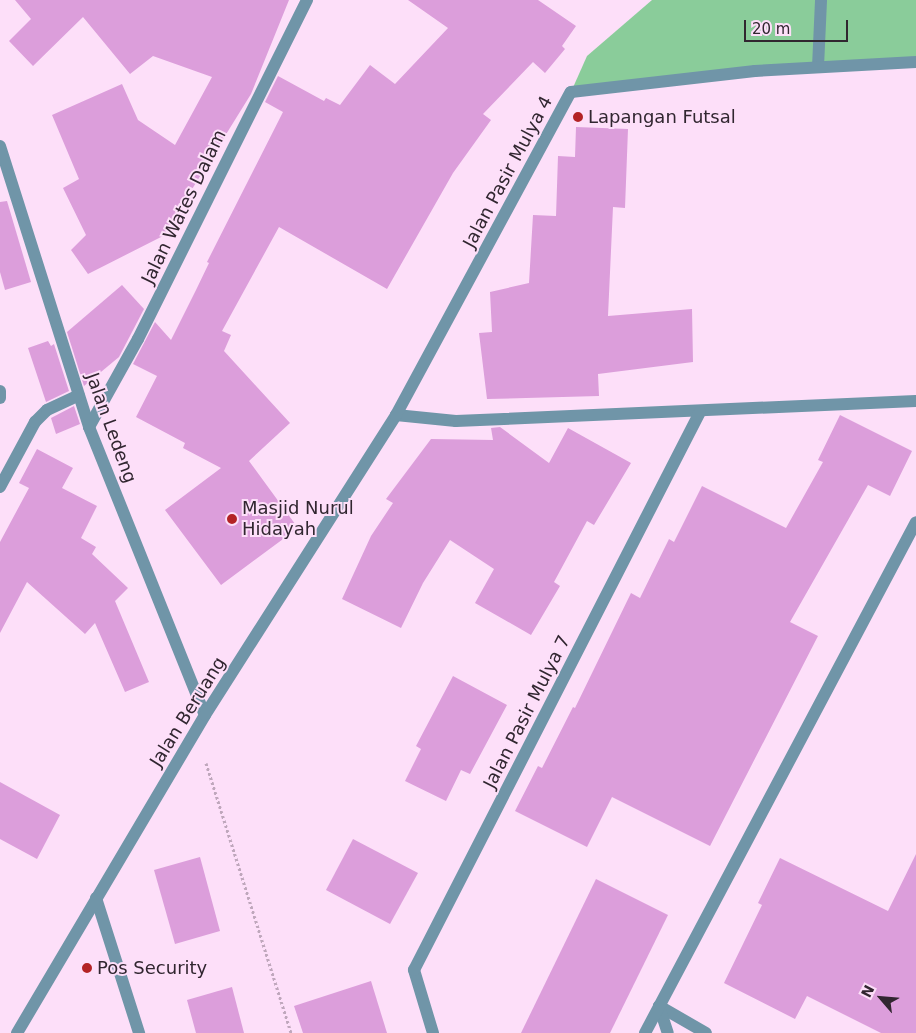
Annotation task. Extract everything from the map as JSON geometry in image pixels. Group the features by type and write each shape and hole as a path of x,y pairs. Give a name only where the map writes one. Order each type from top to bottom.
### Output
{"street":[{"name":"Jalan Wates Dalam","path":"89,427 138,339 307,0"},
{"path":"818,67 821,0"},
{"name":"Jalan Pasir Mulya 4","path":"396,415 571,92 755,71 916,62"},
{"name":"Jalan Ledeng","path":"0,146 89,427 205,715"},
{"path":"0,391 0,398"},
{"path":"0,487 36,422 47,410 79,394"},
{"path":"396,415 456,421 916,402"},
{"name":"Jalan Pasir Mulya 7","path":"433,1033 414,970 700,412"},
{"name":"Jalan Beruang","path":"16,1033 205,715 396,415"},
{"path":"645,1033 916,522"},
{"path":"96,898 139,1033"},
{"path":"659,1006 668,1033"},
{"path":"659,1006 706,1033"}],"path":[{"path":"196,731 291,1033"}],"green space":[{"path":"652,0 916,0 916,62 571,92 587,56"}],"building":[{"path":"15,0 289,0 251,94 163,236 88,274 71,250 86,235 63,188 79,179 52,115 122,84 138,120 175,145 212,77 153,56 130,74 83,17 33,66 9,41 31,19"},
{"path":"408,0 538,0 576,26 562,46 565,49 545,73 533,62 483,114 491,120 453,173 387,289 279,227 222,331 231,335 224,351 290,423 249,461 298,528 221,585 165,510 221,468 183,448 185,443 136,417 157,376 133,364 155,322 171,340 209,263 207,262 283,112 265,102 278,76 324,101 326,98 340,105 370,65 395,84 448,28"},
{"path":"576,127 628,129 625,208 613,207 608,316 692,309 693,362 598,374 599,396 487,399 479,333 492,332 490,292 529,283 533,215 556,216 558,156 575,157"},
{"path":"7,201 31,282 5,290 0,272 0,202"},
{"path":"122,285 144,309 119,357 84,386 67,332"},
{"path":"48,341 51,346 54,344 69,391 46,402 28,348"},
{"path":"74,406 80,424 56,434 51,418"},
{"path":"840,415 912,451 890,496 868,485 790,622 818,636 710,846 612,797 587,847 515,811 538,766 542,768 573,707 575,708 631,593 640,598 669,539 674,542 702,486 786,528 823,462 818,460"},
{"path":"500,427 549,463 568,428 631,463 594,525 587,521 554,582 560,586 531,635 475,603 494,569 450,540 423,583 401,628 342,599 371,536 393,503 386,499 431,439 493,440 491,428"},
{"path":"37,449 73,468 62,488 97,506 81,538 96,547 92,554 128,588 115,601 149,682 125,692 95,623 85,634 27,582 0,633 0,542 29,488 19,483"},
{"path":"453,676 507,705 470,774 461,770 446,801 405,781 421,749 416,746"},
{"path":"0,782 60,815 37,859 0,839"},
{"path":"353,839 418,873 390,924 326,890"},
{"path":"916,854 916,1033 881,1033 807,996 795,1019 724,983 762,905 758,903 780,858 888,911"},
{"path":"200,857 220,931 175,944 154,870"},
{"path":"596,879 668,915 610,1033 521,1033"},
{"path":"371,981 387,1033 303,1033 294,1006"},
{"path":"232,987 244,1033 196,1033 187,1000"}],"place":[{"name":"Lapangan Futsal","path":"578,117"},
{"name":"Masjid Nurul Hidayah","path":"232,519"},
{"name":"Pos Security","path":"87,968"}]}
